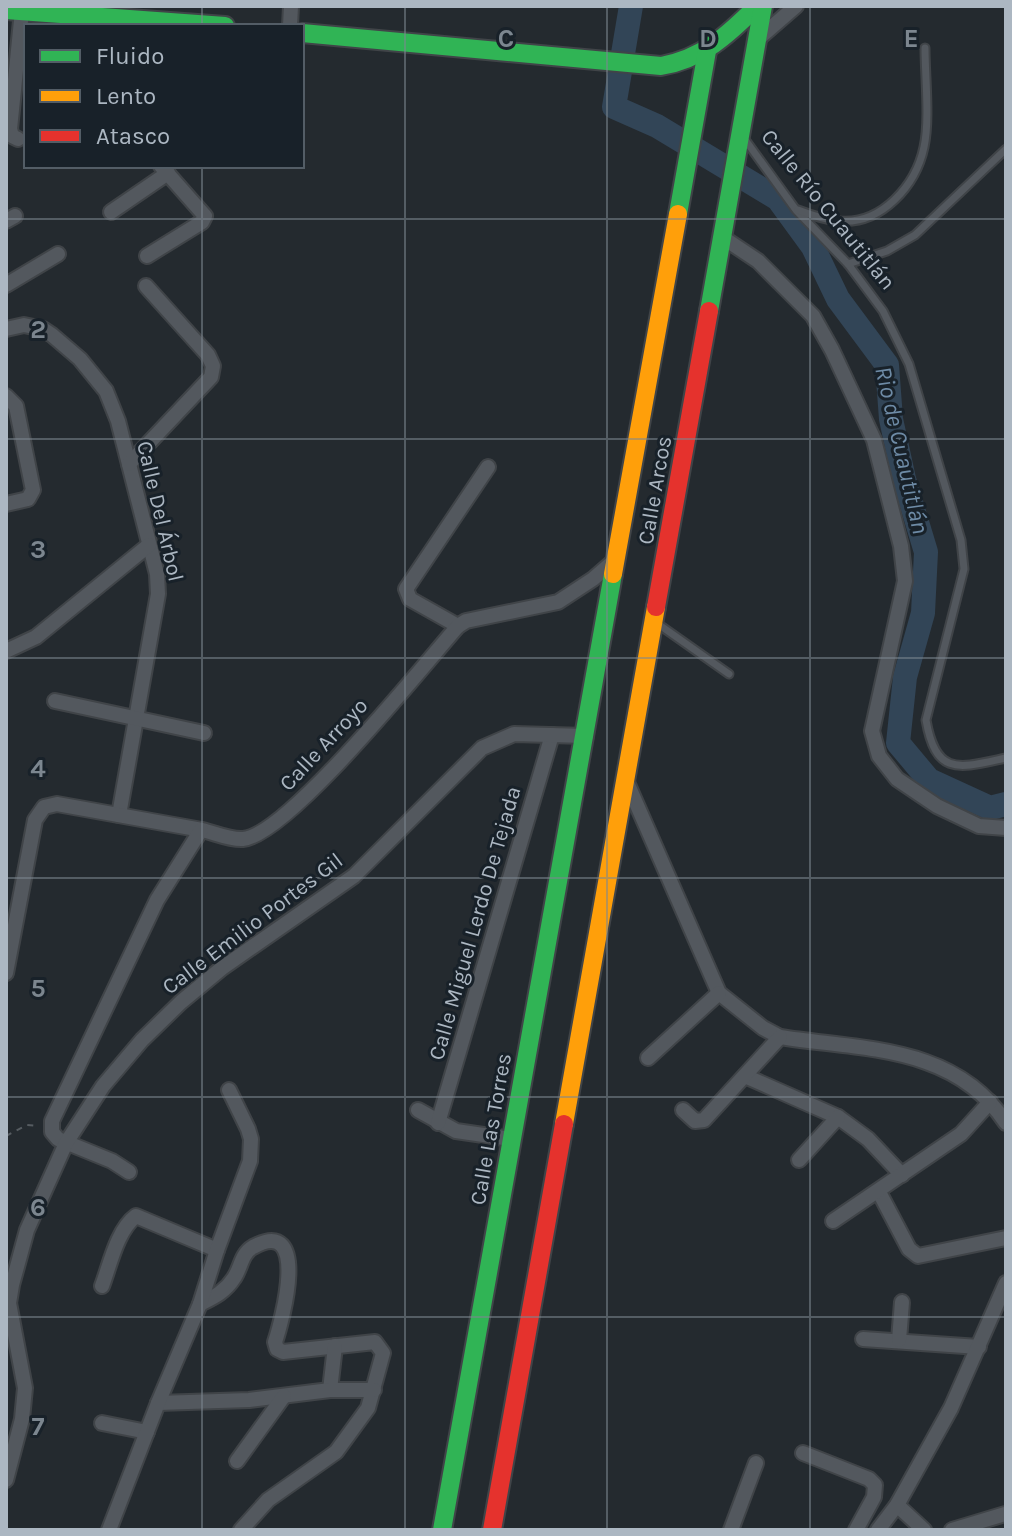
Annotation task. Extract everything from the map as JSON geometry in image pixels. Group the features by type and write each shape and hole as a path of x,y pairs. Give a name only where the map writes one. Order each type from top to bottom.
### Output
{"main road":[{"path":"304,33 661,66 676,64 707,51 757,6"},
{"name":"Calle Arcos","path":"626,780 763,6"},
{"path":"14,10 185,24"},
{"name":"Calle Arcos","path":"586,736 707,51"},
{"name":"Calle Las Torres","path":"442,1530 586,736"},
{"path":"492,1530 626,780"}],"street":[{"path":"757,39 796,6"},
{"path":"14,10 15,100 10,129 12,136 18,139"},
{"path":"111,212 164,170 202,211 204,219 147,256"},
{"path":"722,237 758,261 813,316 874,440 901,546 905,581 872,731 873,742 886,767 921,797 979,826 1006,828"},
{"path":"6,285 58,254"},
{"path":"129,464 213,372 208,355 146,286"},
{"name":"Calle Del Árbol","path":"6,329 24,325 43,329 97,377 113,405 157,574 158,594 119,815"},
{"path":"6,396 16,406 33,490 28,499 6,504"},
{"path":"488,467 406,587 410,599 458,626 466,621 558,602 593,579 617,558"},
{"path":"6,651 36,637 149,545"},
{"name":"Calle Arroyo","path":"6,973 35,820 44,807 57,804 236,839 252,837 292,808 325,778 458,626"},
{"path":"55,701 204,733"},
{"name":"Calle Emilio Portes Gil","path":"6,1480 22,1419 25,1388 8,1303 12,1285 27,1230 66,1143 103,1086 160,1022 201,983 354,876 482,748 514,734 586,736"},
{"name":"Calle Miguel Lerdo De Tejada","path":"438,1123 552,735"},
{"path":"626,780 719,993 763,1028 780,1037 912,1056 956,1073 990,1102 1006,1123"},
{"path":"129,1172 112,1161 55,1137 52,1132 53,1118 157,900 201,830"},
{"path":"648,1058 719,993"},
{"path":"683,1110 695,1121 704,1120 780,1037"},
{"path":"745,1076 838,1117 868,1139 902,1175"},
{"path":"109,1530 200,1304 247,1171 251,1149 248,1129 229,1090"},
{"path":"833,1221 961,1134 990,1102"},
{"path":"418,1110 456,1131 511,1139"},
{"path":"799,1160 838,1117"},
{"path":"879,1192 913,1253 926,1255 1006,1238"},
{"path":"102,1286 123,1235 136,1216 217,1250"},
{"path":"200,1304 222,1293 235,1277 244,1255 253,1247 271,1242 279,1244 287,1255 290,1284 275,1342 277,1349 283,1352 375,1342 383,1353 368,1408 336,1452 268,1500 241,1530"},
{"path":"878,1530 897,1505 951,1408 1006,1283"},
{"path":"899,1340 902,1302"},
{"path":"863,1339 979,1347"},
{"path":"330,1390 335,1346"},
{"path":"158,1403 284,1396 330,1390 374,1390"},
{"path":"237,1461 284,1396"},
{"path":"102,1423 147,1432"},
{"path":"803,1453 869,1479 875,1485 874,1497 856,1530"},
{"path":"731,1530 756,1463"},
{"path":"897,1505 924,1530"},
{"path":"952,1530 1005,1514"}],"lane":[{"path":"796,210 840,222 868,218 888,206 908,185 925,143 925,48"},
{"name":"Calle Río Cuautitlán","path":"739,140 796,210 848,264 883,311 909,364 961,540 964,569 926,720 931,744 946,763 965,766 1006,758"},
{"path":"848,264 887,251 915,235 1006,149"},
{"path":"655,622 729,674"}],"path":[{"path":"6,1136 27,1125 40,1126 52,1132"}],"waterway":[{"name":"Rio de Cuautitlán","path":"631,6 614,107 657,126 778,199 813,247 838,299 887,365 891,419 904,479 926,552 923,613 905,677 898,743 929,780 990,808 1006,804"}],"traffic: fast":[{"path":"304,33 661,66 702,52 736,27 757,6"},
{"path":"709,311 763,6"},
{"path":"6,10 198,24"},
{"path":"678,214 707,51"},
{"path":"442,1530 613,574"}],"traffic: slow":[{"path":"613,574 678,214"},
{"path":"564,1124 656,607"}],"traffic: jam":[{"path":"656,607 709,311"},
{"path":"492,1530 564,1124"}]}
